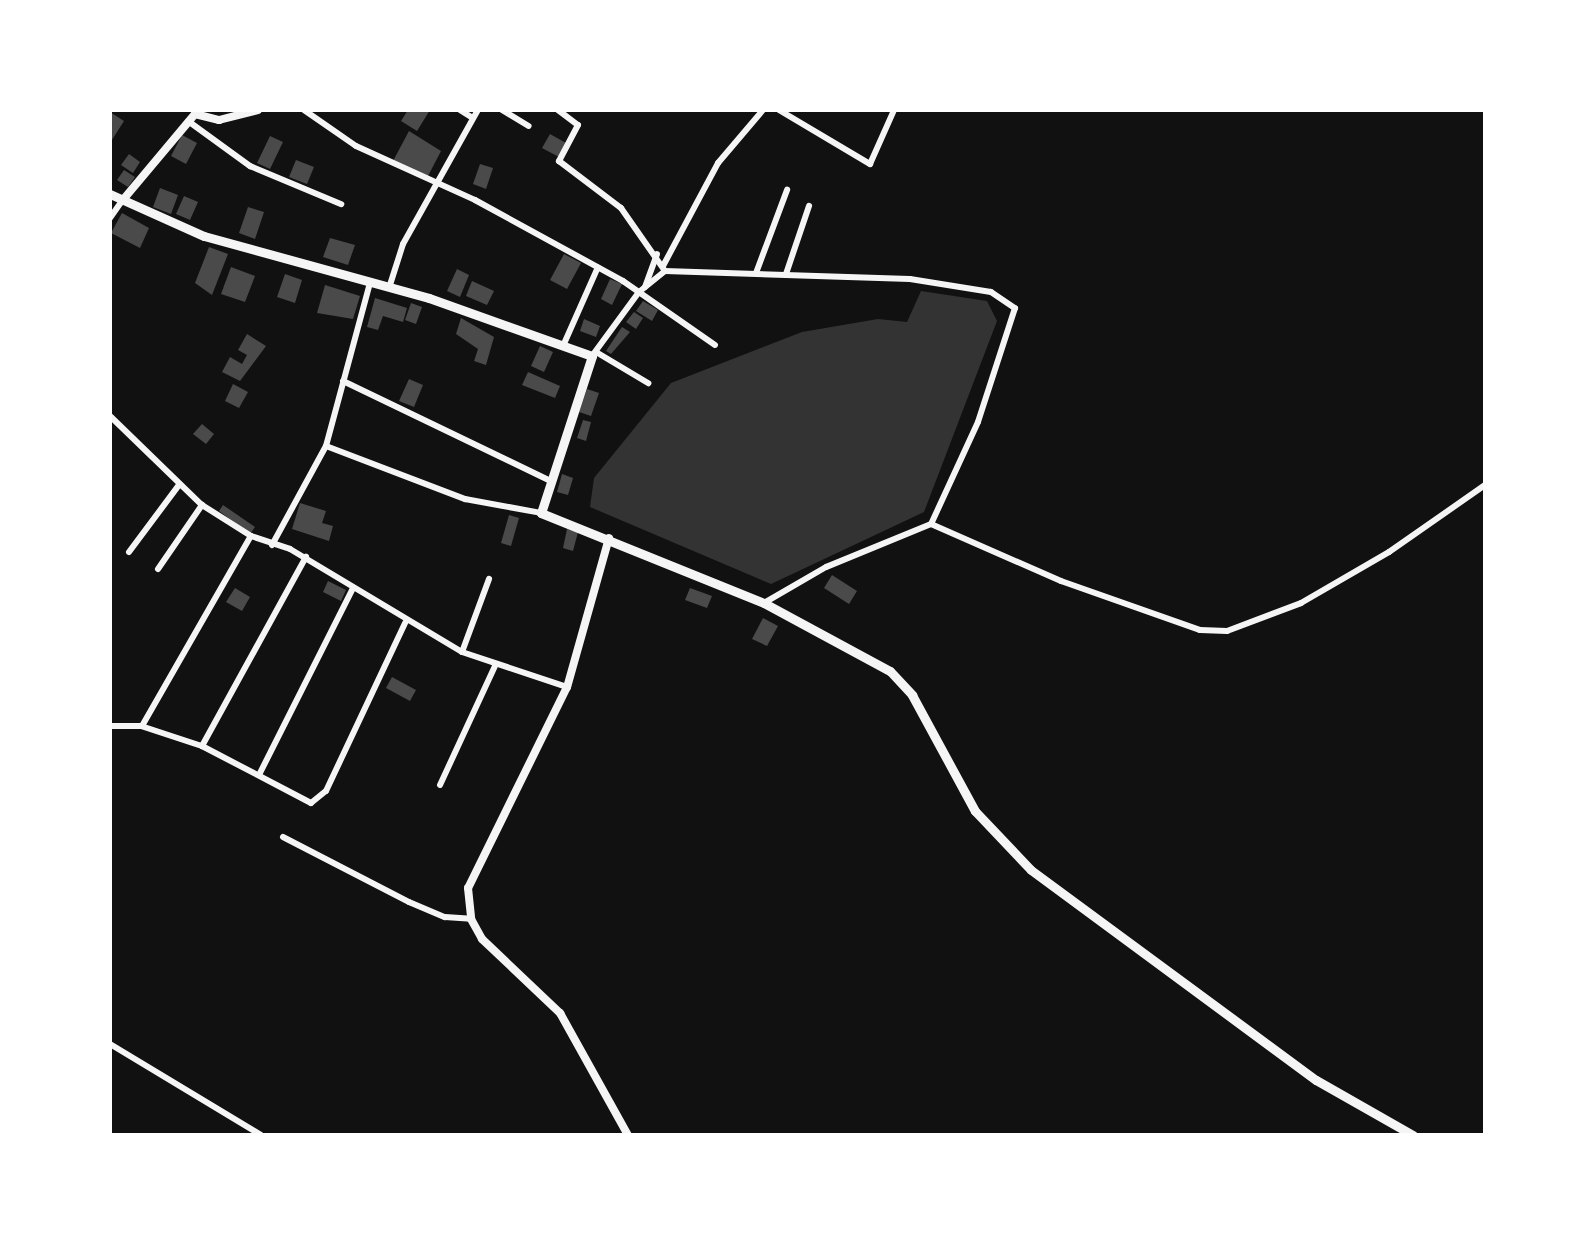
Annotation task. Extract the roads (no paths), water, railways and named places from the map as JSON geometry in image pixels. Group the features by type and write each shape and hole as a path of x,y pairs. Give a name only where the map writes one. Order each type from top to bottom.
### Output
{"main road":[{"path":"110,194 204,236 389,288 594,354 542,513 610,537 764,604 890,671 912,695 975,811 1031,870 1316,1080 1413,1135"}],"street":[{"path":"191,115 219,120 258,110"},
{"path":"304,110 356,146 434,186 476,200 642,289 714,344"},
{"path":"460,110 473,118"},
{"path":"389,288 402,244 478,110"},
{"path":"502,110 528,126"},
{"path":"558,110 578,125 559,161 621,208 658,254 664,269"},
{"path":"648,382 594,354 642,289 664,269 718,162 763,110"},
{"path":"779,110 870,164 894,110"},
{"path":"110,218 191,115"},
{"path":"191,115 250,166 341,204"},
{"path":"756,273 788,190"},
{"path":"786,274 809,206"},
{"path":"642,289 658,254"},
{"path":"563,346 598,267"},
{"path":"664,269 910,279 991,292 1015,308 978,422 931,524 826,567 764,604"},
{"path":"272,545 326,446 370,283"},
{"path":"344,381 551,481"},
{"path":"110,416 202,505 251,536 306,558 406,623 462,652 567,688"},
{"path":"326,446 465,499 542,513"},
{"path":"931,524 1061,580 1200,630 1227,630 1301,602 1447,515 1485,484"},
{"path":"128,552 180,485"},
{"path":"158,570 202,505"},
{"path":"142,726 251,536"},
{"path":"610,537 567,688 468,888 471,919 482,939 560,1013 628,1135"},
{"path":"202,746 306,558"},
{"path":"462,652 489,579"},
{"path":"260,774 353,588"},
{"path":"110,726 142,726 202,746 299,798 319,800 406,623"},
{"path":"440,786 496,664"},
{"path":"283,837 409,902 471,919"},
{"path":"110,1044 262,1135"}]}
